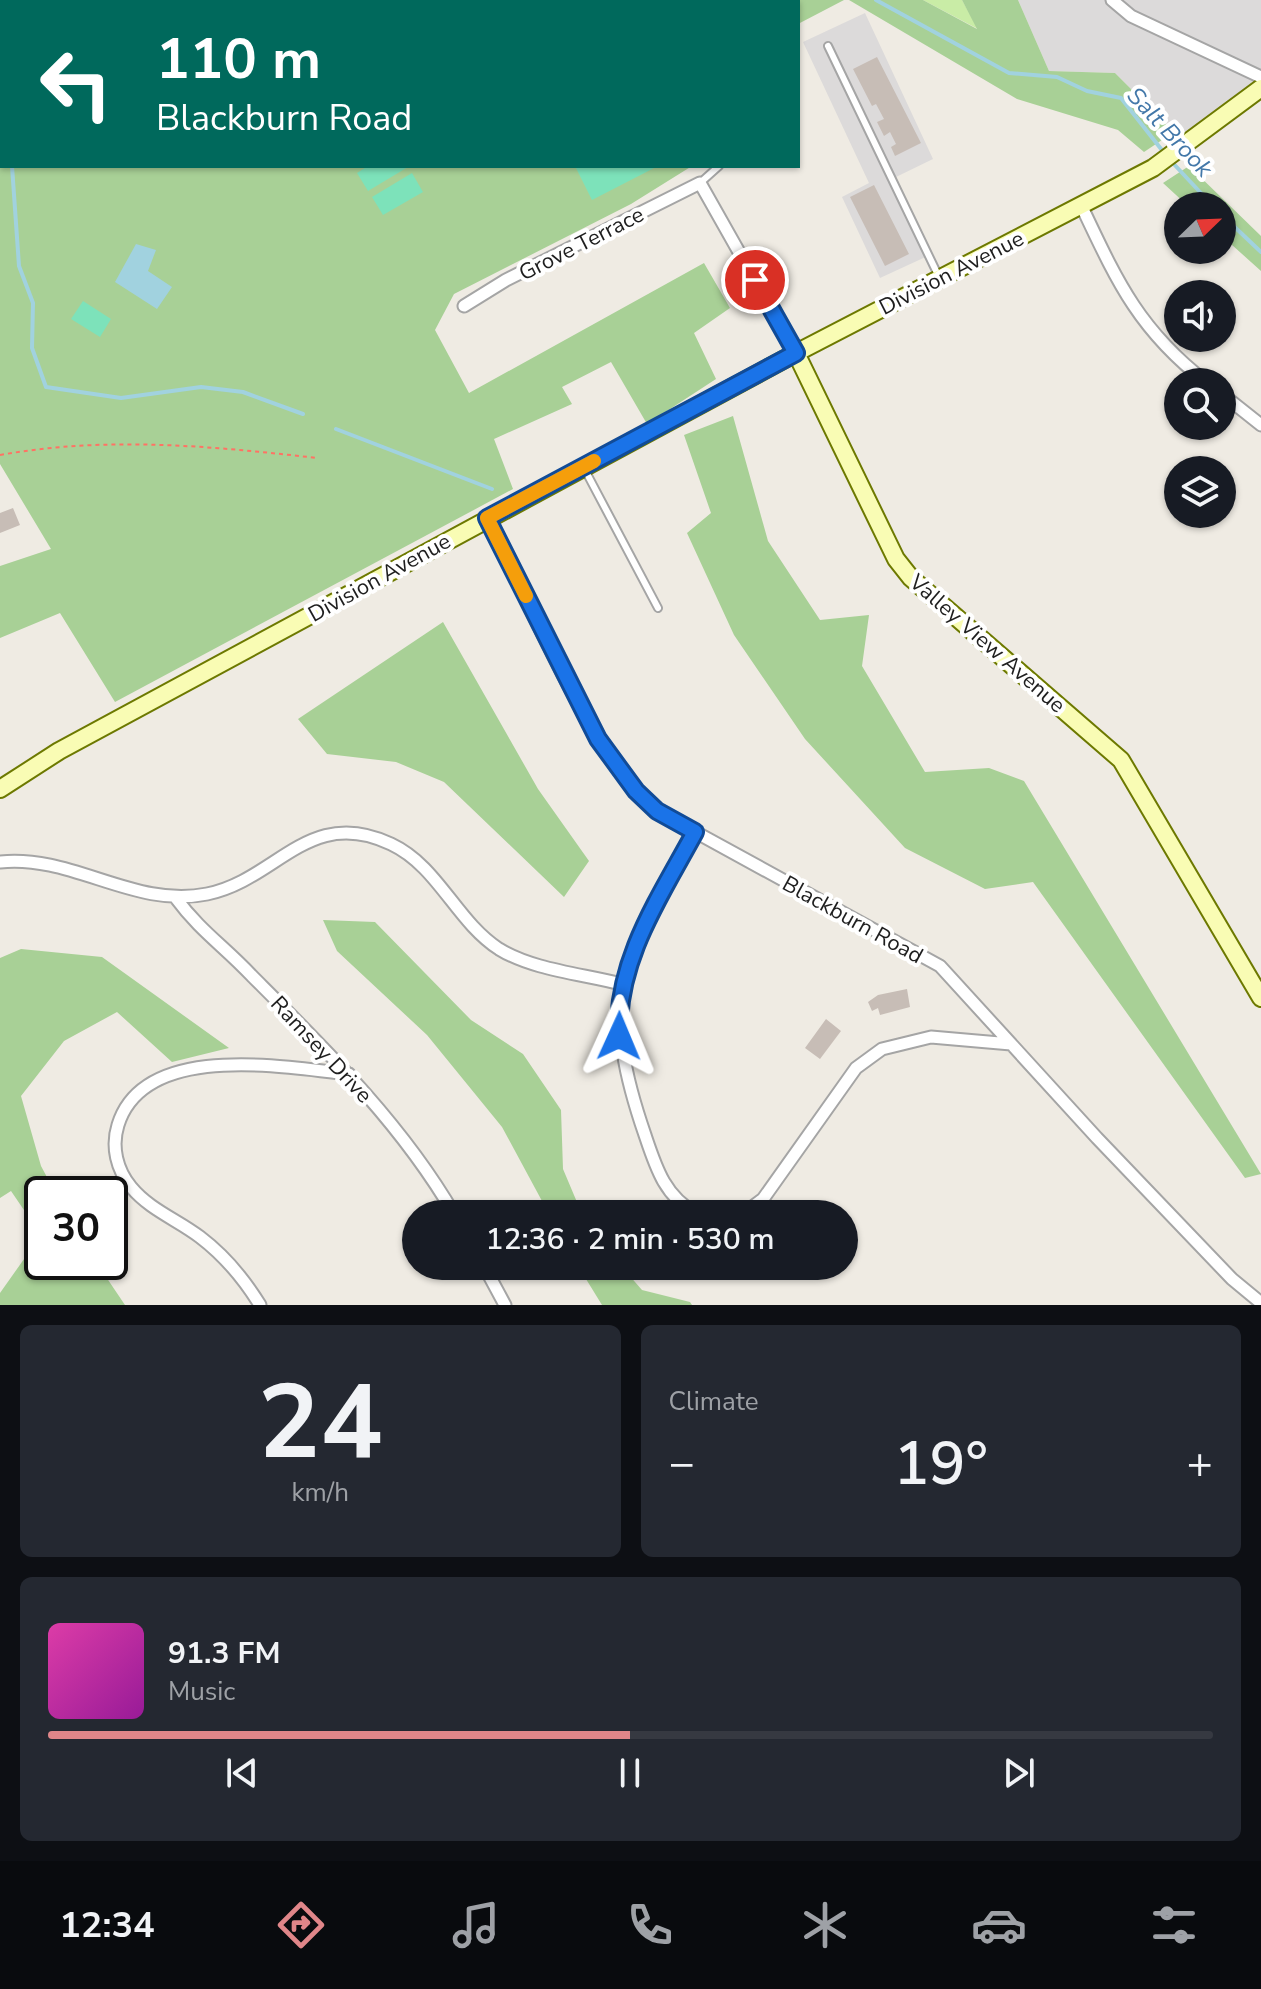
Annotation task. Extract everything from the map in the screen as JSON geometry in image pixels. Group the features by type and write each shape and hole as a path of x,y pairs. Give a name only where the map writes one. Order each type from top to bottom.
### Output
{"street":[{"path":"1112,0 1131,16 1261,77"},
{"name":"Division Avenue","path":"0,789 59,751 487,518 1153,168 1261,88"},
{"name":"Grove Terrace","path":"464,306 506,280 700,183"},
{"name":"Valley View Avenue","path":"700,183 796,353 896,559 911,578 1121,760 1261,998"},
{"path":"1081,205 1138,315 1158,340 1190,368"},
{"path":"1236,405 1261,425"},
{"name":"Blackburn Road","path":"487,518 598,739 647,801 695,832 940,966 1232,1279 1261,1303"},
{"path":"678,1200 660,1178 630,1090 619,1036 621,984 633,949 695,832"},
{"path":"0,862 43,863 79,871 146,894 175,897 209,894 241,882 299,843 330,833 363,835 391,844 421,864 473,926 498,948 519,959 621,984"},
{"name":"Ramsey Drive","path":"175,897 198,929 245,968 349,1074 400,1134 445,1200"},
{"path":"762,1200 856,1068 882,1049 931,1037 1011,1044"},
{"path":"260,1305 231,1264 199,1236 146,1201 124,1178 115,1150 120,1118 144,1088 167,1076 196,1068 232,1064 273,1065 349,1074"},
{"path":"492,1280 505,1305"}],"lane":[{"path":"828,46 940,278"},
{"path":"700,183 717,168"},
{"path":"584,466 658,608"}],"path":[{"path":"0,455 46,447 130,443 239,449 317,458"}],"shaded area":[{"path":"1018,0 1261,0 1261,69 1255,81 1193,131 1174,132 1115,73 1049,71"},
{"path":"865,13 933,159 896,177 932,254 880,278 842,197 869,183 803,42"}],"green space":[{"path":"800,0 844,0 800,23"},
{"path":"849,0 923,0 977,29 962,0 1018,0 1049,71 1115,73 1174,132 1144,152 1118,130 1017,99"},
{"path":"923,0 962,0 978,29"},
{"path":"1189,166 1216,192 1173,192 1163,183"},
{"path":"0,168 689,168 631,204 454,294 435,330 469,393 704,263 730,308 694,333 716,379 647,424 611,362 562,387 572,404 494,439 513,489 115,702 60,613 0,638 0,566 51,549 0,464"},
{"path":"365,168 406,168 368,191 357,173"},
{"path":"576,168 654,168 592,200"},
{"path":"412,173 423,192 383,215 372,197"},
{"path":"1236,212 1261,236 1261,271 1236,249"},
{"path":"83,301 111,319 100,337 71,319"},
{"path":"733,416 768,541 820,620 869,615 862,666 925,772 989,768 1024,781 1261,1174 1245,1178 1033,882 985,889 905,848 805,739 734,635 687,533 711,513 684,435"},
{"path":"443,622 538,789 589,861 564,897 444,782 396,762 327,754 298,719"},
{"path":"323,920 375,922 471,1020 523,1054 561,1110 563,1169 576,1200 541,1200 502,1127 427,1035 337,951"},
{"path":"21,949 102,957 229,1048 172,1062 117,1012 64,1041 21,1096 46,1176 24,1176 24,1210 11,1191 0,1198 0,958"},
{"path":"24,1259 24,1280 108,1280 125,1305 0,1305 0,1293"},
{"path":"587,1280 633,1280 642,1290 692,1305 602,1305"}],"water":[{"path":"136,244 156,250 148,271 172,287 157,309 115,282"}],"building":[{"path":"877,57 921,143 895,156 891,147 896,144 890,132 884,136 877,122 884,119 876,104 872,106 853,69"},
{"path":"874,185 909,254 885,266 850,197"},
{"path":"13,508 20,525 0,533 0,513"},
{"path":"907,989 910,1007 880,1015 878,1008 872,1011 868,1002 878,995"},
{"path":"826,1019 841,1031 820,1059 805,1048"}],"waterway":[{"name":"Salt Brook","path":"876,0 1009,73 1057,77 1087,91 1121,98 1165,154"},
{"name":"Salt Brook","path":"1171,161 1200,192"},
{"path":"12,168 19,266 33,303 32,348 46,387 121,398 201,387 243,392 303,414"},
{"name":"Salt Brook","path":"1236,228 1261,252"},
{"path":"336,429 492,489"}],"slow traffic":[{"path":"526,596 487,518 594,461"}],"route":[{"path":"619,1036 621,984 633,949 695,832 657,811 636,791 598,739 487,518 796,353 755,280"}]}
